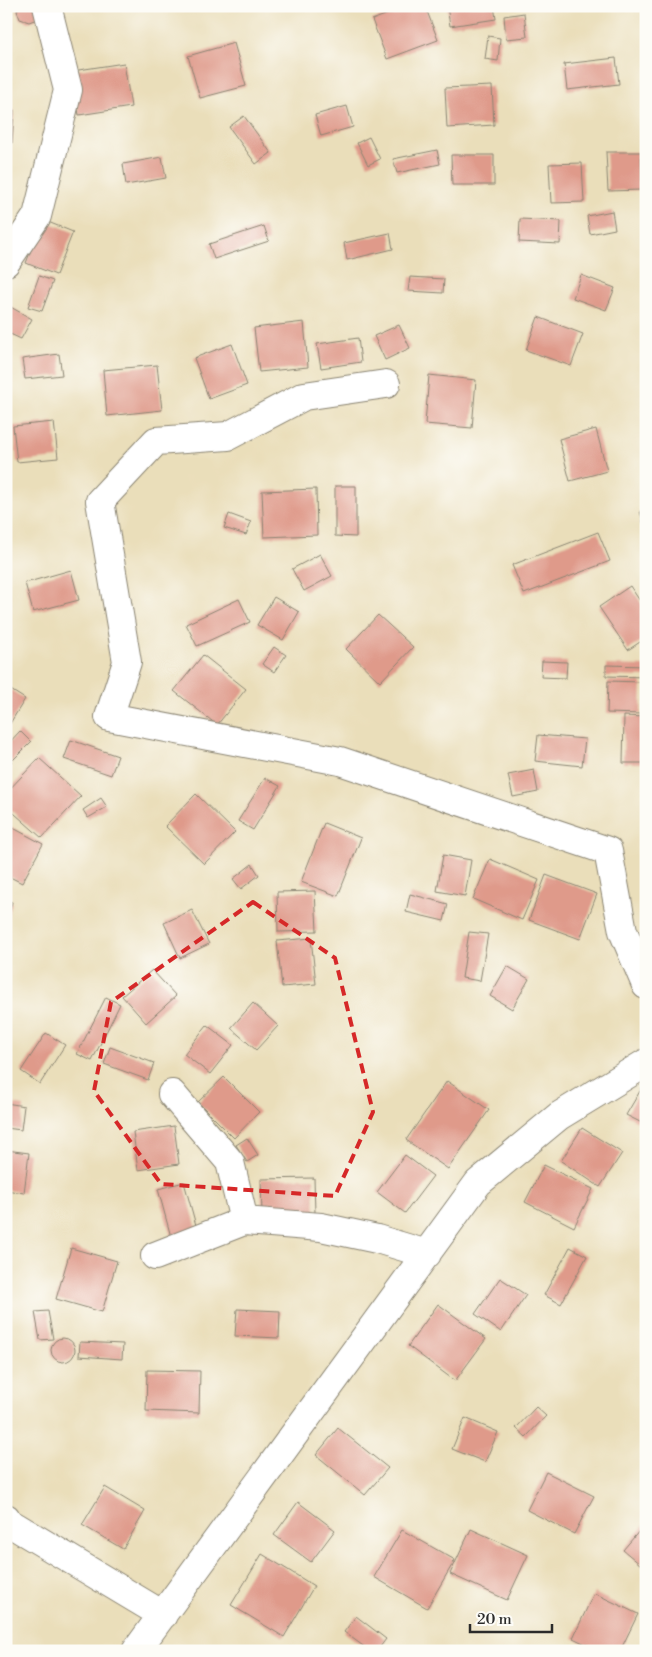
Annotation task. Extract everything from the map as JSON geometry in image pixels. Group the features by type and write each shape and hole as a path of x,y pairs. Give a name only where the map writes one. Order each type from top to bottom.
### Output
{"street":[{"path":"6,262 37,216 68,90 47,6"},
{"path":"386,384 304,396 228,436 156,441 100,501 127,662 109,717 340,761 608,851 623,931 646,985"},
{"path":"136,1651 478,1183 559,1116 646,1063"},
{"path":"172,1094 230,1162 244,1222"},
{"path":"155,1256 244,1222 320,1227 377,1238 427,1254"},
{"path":"6,1518 8,1522 163,1615"}],"highlighted area":[{"path":"253,902 335,958 373,1112 335,1196 161,1184 94,1091 111,1002"}],"building":[{"path":"19,6 38,6 37,19 29,22 20,19 17,11"},
{"path":"409,6 425,6 438,40 387,59 372,20"},
{"path":"447,6 494,6 496,19 450,26"},
{"path":"524,13 527,37 506,39 504,16"},
{"path":"488,36 500,38 498,61 485,59"},
{"path":"234,43 246,86 200,98 188,56"},
{"path":"616,58 619,84 567,90 564,64"},
{"path":"124,63 131,107 79,115 72,71"},
{"path":"492,86 494,125 447,128 445,88"},
{"path":"347,106 353,127 321,136 315,115"},
{"path":"6,109 14,110 12,143 6,143"},
{"path":"244,116 271,153 256,164 229,127"},
{"path":"369,137 380,159 368,165 357,143"},
{"path":"437,150 440,164 397,173 393,159"},
{"path":"606,152 641,152 642,190 608,191"},
{"path":"451,155 494,155 494,185 452,185"},
{"path":"162,157 166,178 126,185 123,164"},
{"path":"582,163 584,202 551,203 549,164"},
{"path":"612,211 615,229 590,234 587,216"},
{"path":"520,219 561,221 560,244 519,242"},
{"path":"43,220 73,232 56,275 26,263"},
{"path":"264,226 269,241 214,259 209,244"},
{"path":"390,233 393,249 347,260 344,243"},
{"path":"581,275 615,288 606,310 573,298"},
{"path":"39,276 53,281 42,311 28,307"},
{"path":"410,277 444,279 443,293 408,291"},
{"path":"7,305 32,319 21,339 6,332"},
{"path":"538,317 583,334 571,366 526,350"},
{"path":"304,322 308,367 259,372 254,328"},
{"path":"399,325 410,348 385,360 374,336"},
{"path":"358,338 361,362 321,368 317,344"},
{"path":"232,344 247,385 209,399 194,358"},
{"path":"59,354 62,375 25,379 22,359"},
{"path":"157,365 162,410 107,416 103,370"},
{"path":"429,375 476,380 472,428 425,424"},
{"path":"54,422 58,458 17,462 13,426"},
{"path":"596,429 607,471 570,481 559,439"},
{"path":"335,486 356,486 356,537 335,536"},
{"path":"316,489 317,535 264,537 262,491"},
{"path":"646,510 646,530 645,530 640,511"},
{"path":"229,514 251,522 246,535 224,528"},
{"path":"598,532 610,561 524,594 512,565"},
{"path":"320,554 332,576 304,591 292,569"},
{"path":"71,570 79,600 33,612 25,583"},
{"path":"630,586 646,610 646,638 628,650 599,607"},
{"path":"274,597 299,612 283,640 257,625"},
{"path":"239,599 250,622 197,646 186,624"},
{"path":"378,615 413,647 380,682 346,649"},
{"path":"274,647 286,655 274,672 262,664"},
{"path":"203,655 246,689 217,725 174,691"},
{"path":"542,661 567,662 566,678 541,677"},
{"path":"606,665 646,666 646,677 606,676"},
{"path":"608,681 642,682 641,714 607,713"},
{"path":"6,687 25,699 6,730"},
{"path":"624,716 646,717 646,763 623,763"},
{"path":"20,731 31,742 11,762 6,757 6,746"},
{"path":"538,735 585,739 582,766 535,761"},
{"path":"71,740 118,756 111,775 64,759"},
{"path":"39,758 81,796 42,838 6,806 6,793"},
{"path":"534,770 538,792 513,797 508,775"},
{"path":"265,778 280,786 253,830 238,821"},
{"path":"196,794 235,832 204,864 165,826"},
{"path":"101,798 107,807 88,818 83,810"},
{"path":"324,823 361,838 338,896 301,882"},
{"path":"6,824 43,844 22,883 6,875"},
{"path":"443,855 471,860 465,896 437,891"},
{"path":"490,859 539,880 522,920 473,899"},
{"path":"252,864 259,875 241,889 233,879"},
{"path":"546,875 597,894 580,939 529,920"},
{"path":"315,891 317,931 278,932 277,892"},
{"path":"410,894 448,904 444,921 406,912"},
{"path":"6,900 12,902 7,921 6,921"},
{"path":"192,910 209,944 180,958 164,923"},
{"path":"469,932 488,934 480,981 462,978"},
{"path":"311,938 316,984 282,987 277,941"},
{"path":"507,966 529,979 512,1009 490,996"},
{"path":"152,970 176,996 146,1023 122,996"},
{"path":"106,997 120,1004 92,1061 77,1054"},
{"path":"253,1003 278,1026 256,1050 231,1028"},
{"path":"207,1025 233,1045 210,1074 184,1054"},
{"path":"46,1033 65,1045 40,1084 21,1071"},
{"path":"110,1047 154,1063 148,1080 104,1064"},
{"path":"224,1077 259,1112 234,1138 198,1102"},
{"path":"447,1081 489,1110 448,1169 406,1140"},
{"path":"643,1086 646,1087 646,1125 626,1115"},
{"path":"6,1103 24,1106 21,1130 6,1128"},
{"path":"174,1126 179,1164 138,1170 133,1132"},
{"path":"582,1128 622,1153 600,1187 561,1161"},
{"path":"247,1138 258,1155 247,1162 236,1145"},
{"path":"6,1150 29,1153 24,1193 6,1190"},
{"path":"405,1155 433,1176 405,1213 377,1192"},
{"path":"544,1165 593,1189 574,1227 525,1202"},
{"path":"314,1178 315,1213 262,1214 261,1179"},
{"path":"184,1182 197,1229 171,1237 158,1189"},
{"path":"570,1247 587,1256 561,1304 544,1295"},
{"path":"71,1248 117,1261 102,1312 56,1299"},
{"path":"500,1278 526,1295 501,1332 475,1314"},
{"path":"438,1304 486,1339 455,1381 408,1346"},
{"path":"237,1309 280,1311 279,1338 235,1336"},
{"path":"48,1311 53,1339 40,1340 35,1312"},
{"path":"63,1338 72,1341 75,1350 72,1359 63,1362 54,1359 51,1350 54,1341"},
{"path":"80,1342 123,1344 122,1359 79,1356"},
{"path":"147,1370 200,1371 199,1413 146,1411"},
{"path":"536,1407 546,1416 526,1437 516,1428"},
{"path":"465,1418 498,1432 485,1462 452,1449"},
{"path":"338,1428 388,1468 365,1495 316,1455"},
{"path":"546,1472 594,1496 574,1534 527,1510"},
{"path":"105,1487 145,1511 123,1549 82,1525"},
{"path":"298,1502 335,1530 311,1562 274,1535"},
{"path":"646,1523 646,1569 623,1550"},
{"path":"471,1529 528,1555 507,1600 450,1574"},
{"path":"402,1530 455,1560 427,1608 374,1577"},
{"path":"262,1554 314,1586 284,1637 231,1605"},
{"path":"594,1593 638,1614 620,1651 600,1651 573,1638"},
{"path":"356,1616 386,1639 377,1651 370,1651 344,1632"}]}
